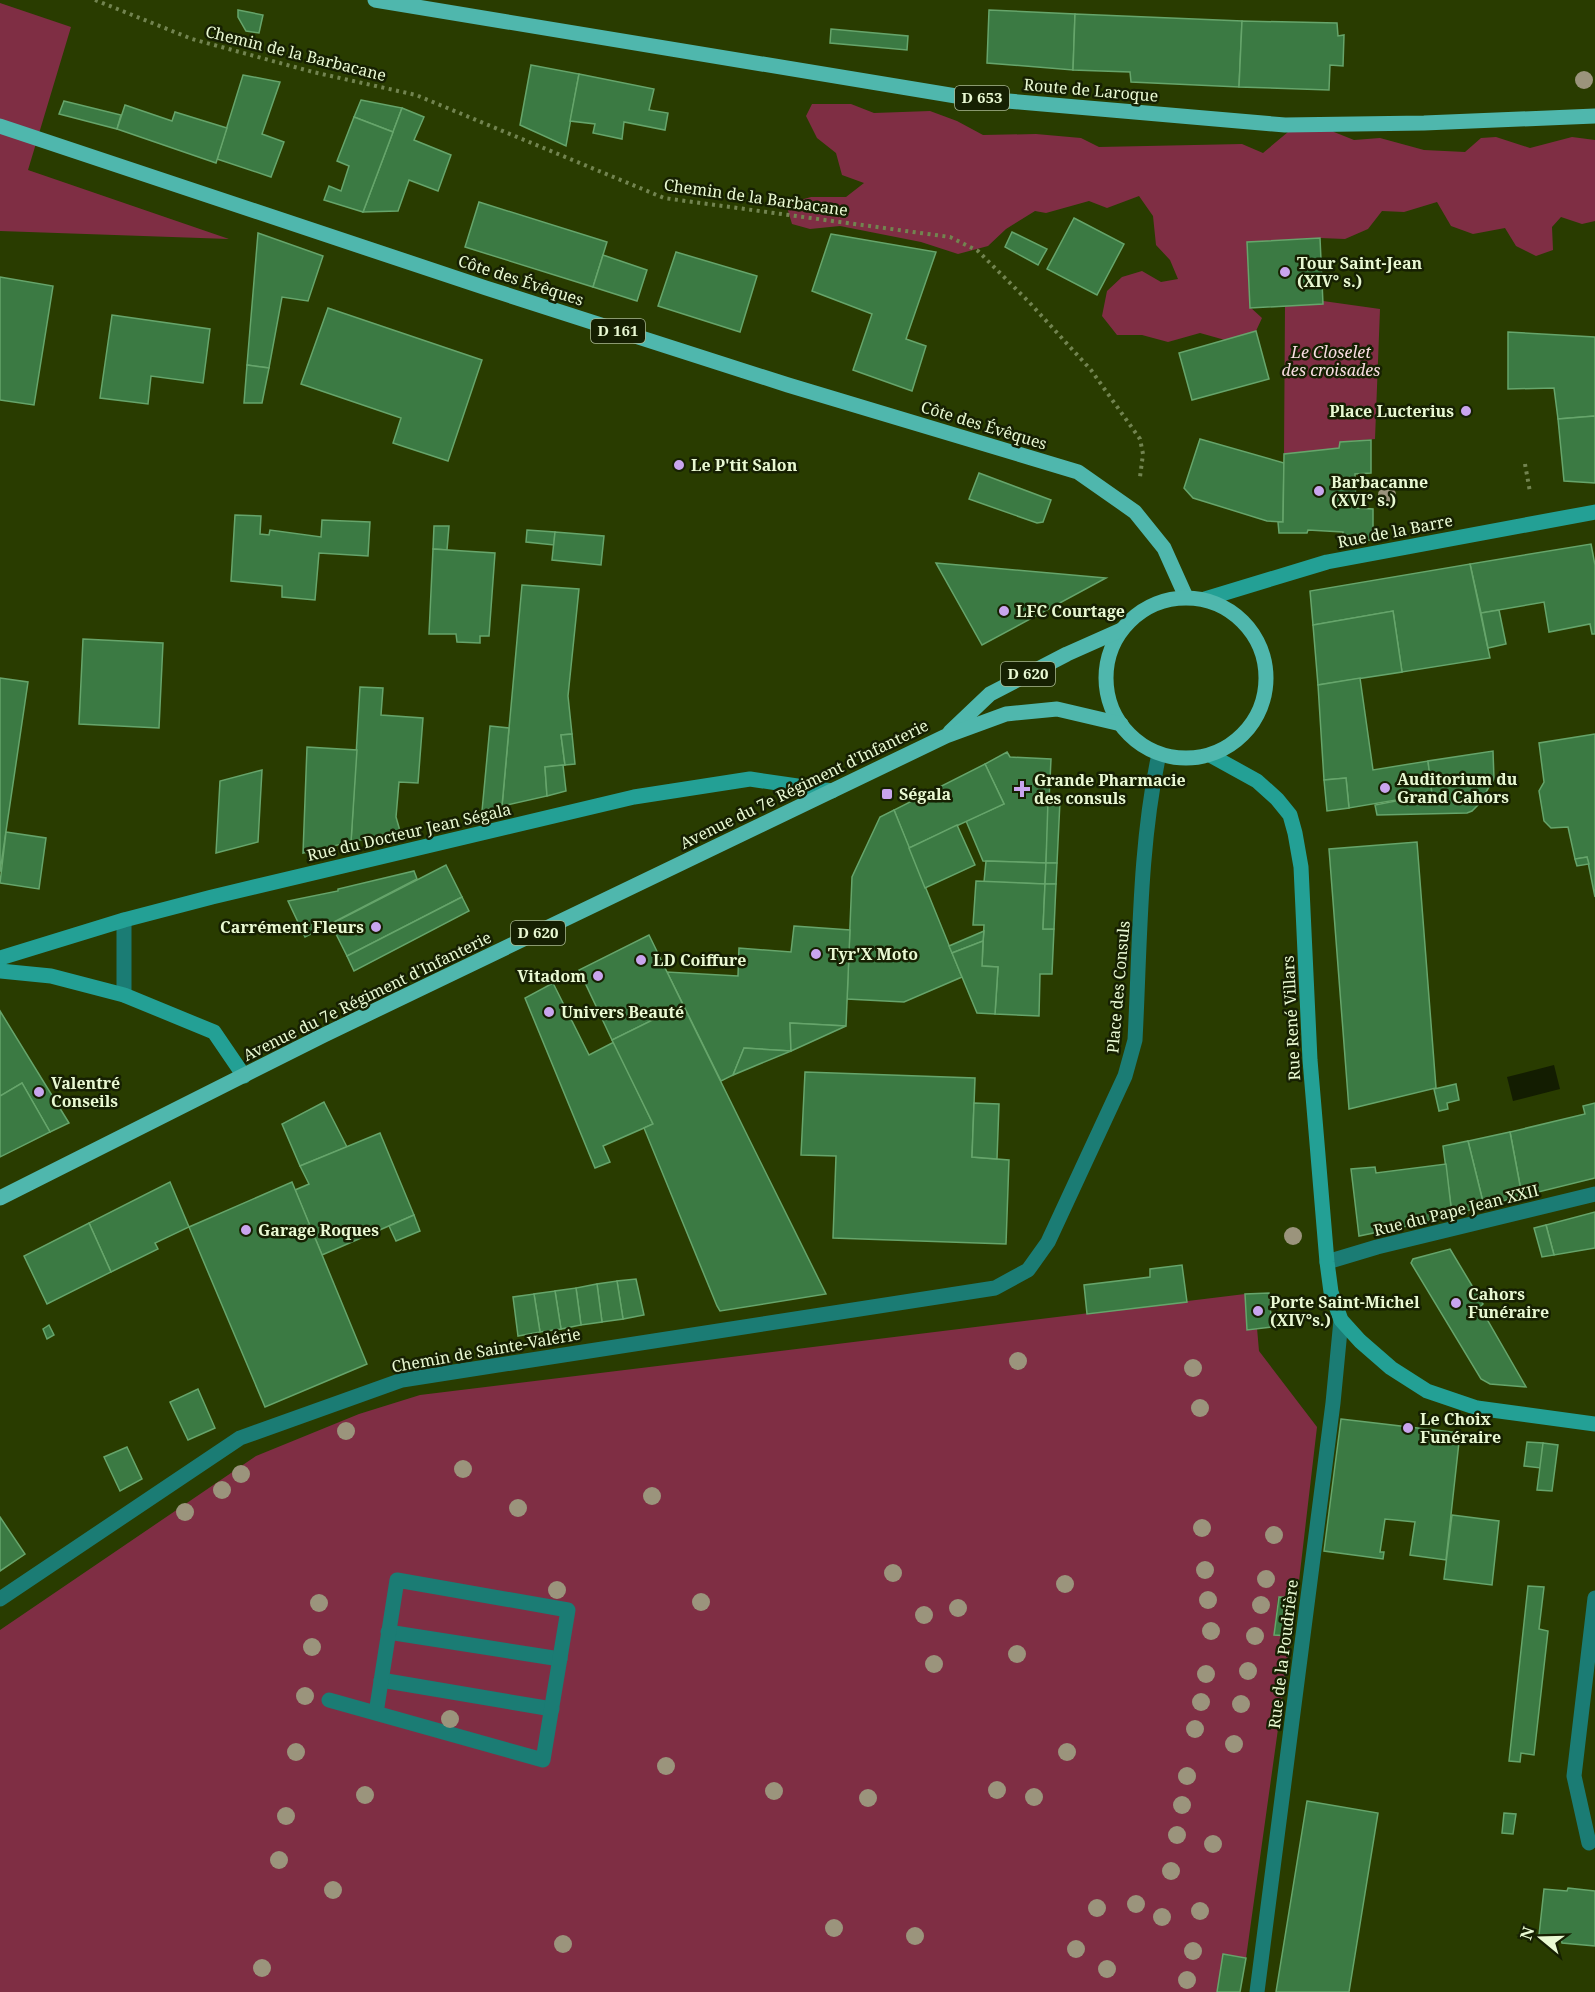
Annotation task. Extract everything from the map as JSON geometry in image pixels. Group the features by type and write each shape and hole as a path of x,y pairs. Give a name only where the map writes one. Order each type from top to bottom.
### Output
{"main road":[{"name":"Route de Laroque","path":"375,0 962,97 1285,125 1424,123 1595,116"},
{"name":"Côte des Évêques","path":"0,126 486,288 788,385 1078,472 1136,512 1164,548 1186,597"},
{"name":"Rue de la Barre","path":"1205,599 1327,562 1595,512"},
{"path":"1186,597 1205,599 1229,608 1242,619 1257,639 1265,662 1266,686 1260,709 1247,730 1230,745 1210,754 1188,758 1170,757 1159,754 1133,738 1121,724 1110,702 1107,678 1110,652 1121,630 1139,613 1162,601 1186,597"},
{"name":"Avenue du 7e Régiment d'Infanterie","path":"946,736 990,694 1067,654 1121,630"},
{"name":"Avenue du 7e Régiment d'Infanterie","path":"0,1198 324,1035 946,736 1006,714 1057,709 1121,724"},
{"name":"Rue René Villars","path":"1210,754 1257,781 1277,799 1290,815 1295,833 1301,867 1310,1060 1327,1262 1331,1292 1341,1320"},
{"name":"Rue du Docteur Jean Ségala","path":"0,958 124,920 212,897 634,796 750,779 832,791"},
{"path":"0,971 51,976 124,995 214,1032 244,1076"},
{"path":"1341,1320 1360,1341 1391,1368 1427,1390 1477,1408 1595,1425"}],"street":[{"name":"Place des Consuls","path":"995,1288 1028,1270 1048,1242 1131,1060 1135,1040 1145,850 1152,786 1159,754"},
{"path":"124,920 124,995"},
{"name":"Rue du Pape Jean XXII","path":"1327,1262 1366,1250 1595,1194"},
{"name":"Chemin de Sainte-Valérie","path":"0,1599 240,1438 402,1380 995,1288"},
{"name":"Rue de la Poudrière","path":"1257,1992 1333,1403 1341,1320"},
{"path":"329,1700 543,1760 568,1610 397,1580 376,1713"},
{"path":"1589,1843 1574,1776 1595,1598"},
{"path":"388,1632 560,1659"},
{"path":"381,1680 552,1709"}],"path":[{"name":"Chemin de la Barbacane","path":"95,0 192,39 313,72 416,95 664,198 950,237 978,251 1029,302 1091,370 1140,439 1143,454 1136,512"}],"green space":[{"path":"0,3 71,27 28,170 229,239 0,231"},
{"path":"812,104 851,104 874,113 930,111 957,121 983,135 1036,134 1081,138 1099,147 1242,144 1263,153 1288,132 1323,120 1334,132 1354,140 1380,138 1424,150 1465,152 1481,138 1496,137 1530,148 1572,137 1595,140 1595,221 1582,224 1561,217 1552,227 1553,250 1536,256 1516,246 1505,228 1473,234 1451,226 1437,202 1404,212 1382,211 1368,229 1345,239 1247,242 1250,307 1262,318 1256,331 1225,340 1200,333 1168,342 1142,335 1117,335 1102,316 1107,291 1122,277 1142,271 1161,282 1178,279 1170,260 1156,245 1153,216 1139,196 1107,208 1089,201 1046,213 1035,211 1006,229 988,246 958,254 921,242 840,226 810,229 792,224 786,204 811,197 846,197 864,183 842,175 836,153 817,138 806,116"},
{"name":"Le Closelet des croisades","path":"1323,301 1380,309 1375,439 1340,442 1339,448 1284,454 1285,305 1323,304"},
{"path":"1245,1294 1257,1328 1259,1351 1317,1427 1297,1598 1278,1597 1274,1634 1291,1636 1246,1958 1223,1955 1217,1992 0,1992 0,1630 256,1456 359,1414 420,1395"}],"shaded area":[{"path":"1554,1065 1560,1089 1513,1101 1507,1077"}],"building":[{"path":"238,10 263,15 259,33 246,31 238,17"},
{"path":"989,10 1075,14 1073,70 987,63"},
{"path":"1075,14 1242,21 1239,87 1131,82 1130,72 1073,70"},
{"path":"1242,21 1337,23 1338,36 1344,35 1343,66 1330,65 1329,90 1239,87"},
{"path":"831,29 908,36 907,50 830,43"},
{"path":"531,65 579,74 566,146 520,125"},
{"path":"579,74 654,89 649,110 668,113 665,130 624,122 622,139 593,133 595,124 570,121"},
{"path":"243,75 280,82 262,134 284,142 271,177 217,159"},
{"path":"361,100 402,108 393,132 354,117"},
{"path":"64,101 121,115 117,129 59,114"},
{"path":"125,105 172,121 175,112 227,128 216,163 117,129"},
{"path":"402,108 424,117 414,140 451,155 438,191 409,180 398,211 363,212"},
{"path":"354,117 393,132 363,212 324,200 329,186 341,191 349,166 337,161"},
{"path":"479,202 607,242 593,287 465,247"},
{"path":"1074,218 1124,244 1097,295 1047,269"},
{"path":"1012,232 1047,249 1038,265 1005,247"},
{"path":"258,233 323,256 308,301 282,297 269,368 247,365"},
{"path":"831,234 936,252 906,339 926,346 912,391 853,370 872,314 812,291"},
{"name":"Tour Saint-Jean (XIV° s.)","path":"1320,238 1323,304 1250,308 1247,242"},
{"path":"676,252 757,276 740,332 658,306"},
{"path":"603,255 647,270 637,301 593,287"},
{"path":"0,277 53,286 34,405 0,400"},
{"path":"328,308 482,360 448,461 393,443 401,418 301,384"},
{"path":"112,315 210,329 203,383 151,376 148,404 100,398"},
{"path":"1256,331 1269,379 1192,400 1179,353"},
{"path":"1508,332 1595,337 1595,416 1558,419 1554,388 1508,389"},
{"path":"247,365 269,368 262,403 244,403"},
{"path":"1595,416 1595,483 1564,481 1558,419"},
{"path":"1200,439 1284,463 1283,522 1267,521 1193,498 1184,488"},
{"name":"Barbacanne (XVI° s.)","path":"1371,440 1371,473 1355,474 1356,508 1373,509 1373,540 1343,541 1343,532 1308,530 1307,533 1279,533 1278,522 1283,522 1284,454 1339,448 1340,442"},
{"path":"979,473 1051,500 1043,522 1037,523 969,499"},
{"path":"235,515 261,516 260,534 269,535 270,530 321,537 322,520 370,522 368,556 319,553 315,600 282,597 282,586 231,581"},
{"path":"434,526 449,526 447,550 433,549"},
{"path":"527,530 555,532 554,545 526,542"},
{"path":"555,532 604,536 601,565 552,560"},
{"path":"1591,544 1595,565 1595,634 1592,634 1590,624 1549,632 1544,602 1481,613 1470,564"},
{"path":"433,549 495,553 489,636 480,636 480,643 457,642 456,634 429,634"},
{"path":"936,563 1106,578 982,645"},
{"path":"1470,564 1490,658 1402,672 1393,611 1313,625 1310,591"},
{"path":"522,585 579,589 568,696 572,734 561,735 565,765 545,767 547,796 502,806"},
{"path":"1499,610 1506,644 1488,648 1481,613"},
{"path":"1393,611 1402,672 1318,685 1313,625"},
{"path":"83,639 163,643 159,728 79,724"},
{"path":"0,678 28,682 0,872"},
{"path":"1360,678 1373,770 1428,761 1432,794 1349,808 1346,778 1324,780 1318,685"},
{"path":"360,687 383,688 381,715 423,718 418,783 399,782 396,817 400,831 351,842"},
{"path":"490,726 509,728 502,806 482,811"},
{"path":"572,734 575,764 565,765 561,735"},
{"path":"1595,734 1595,897 1587,857 1575,859 1568,827 1551,828 1544,821 1539,791 1544,782 1539,743"},
{"path":"307,747 357,750 351,842 303,853"},
{"path":"1493,751 1494,779 1472,811 1377,815 1375,805 1432,794 1428,761"},
{"path":"1007,752 1010,757 1051,759 1046,863 983,861 966,821 1004,804 985,764"},
{"path":"985,764 1004,804 909,848 894,810"},
{"path":"563,765 566,791 547,796 545,767"},
{"path":"262,770 258,842 216,853 220,781"},
{"path":"1346,778 1349,808 1327,811 1324,780"},
{"path":"1048,800 1060,801 1057,863 1046,863"},
{"path":"894,810 962,977 904,1002 847,999 852,877 880,817"},
{"path":"957,825 975,865 925,888 909,848"},
{"path":"6,832 46,838 39,889 0,883"},
{"path":"1417,842 1436,1088 1349,1109 1329,849"},
{"path":"1587,857 1589,864 1577,866 1575,859"},
{"path":"986,861 1046,863 1045,884 984,882"},
{"path":"1046,863 1057,863 1056,884 1045,884"},
{"path":"446,865 462,897 347,956 331,924"},
{"path":"414,871 417,879 305,937 288,901 338,891 338,889"},
{"path":"976,881 1045,884 1043,929 1054,929 1052,974 1040,974 1039,1016 995,1014 998,967 982,966 984,925 973,925"},
{"path":"1045,884 1056,884 1054,929 1043,929"},
{"path":"462,897 469,911 354,971 347,956"},
{"path":"794,926 850,930 846,1026 790,1023 791,1051 744,1048 733,1075 721,1081 667,972 738,976 739,948 791,952"},
{"path":"984,931 983,941 952,953 949,946"},
{"path":"649,935 683,1005 612,1040 579,970"},
{"path":"983,941 982,966 998,967 995,1014 977,1013 952,953"},
{"path":"553,983 589,1055 614,1042 653,1124 603,1146 610,1162 595,1168 525,998"},
{"path":"683,1005 826,1294 720,1311 717,1306 644,1128 653,1124 612,1040"},
{"path":"0,1011 69,1123 50,1132 22,1083 0,1096"},
{"path":"790,1023 846,1026 791,1051"},
{"path":"744,1048 791,1051 733,1075"},
{"path":"805,1072 975,1078 972,1157 1009,1160 1006,1244 833,1238 836,1156 801,1155"},
{"path":"22,1083 50,1132 0,1157 0,1096"},
{"path":"1456,1084 1459,1100 1447,1103 1448,1109 1439,1111 1434,1089"},
{"path":"324,1102 347,1147 300,1166 282,1124"},
{"path":"974,1103 999,1104 997,1159 972,1157"},
{"path":"1595,1103 1595,1178 1522,1196 1510,1132 1585,1114 1583,1106"},
{"path":"1510,1132 1522,1196 1484,1206 1468,1141"},
{"path":"380,1133 414,1215 322,1255 295,1190 309,1184 300,1166"},
{"path":"1468,1141 1484,1206 1452,1215 1443,1146"},
{"path":"1446,1164 1452,1215 1359,1236 1351,1169 1375,1167 1376,1173"},
{"path":"170,1182 189,1227 155,1243 158,1249 111,1272 89,1223"},
{"path":"292,1182 367,1364 265,1407 189,1227"},
{"path":"1595,1212 1595,1248 1554,1255 1546,1225"},
{"path":"414,1215 420,1231 396,1241 389,1226"},
{"path":"89,1223 111,1272 47,1304 24,1256"},
{"path":"1546,1225 1554,1255 1542,1257 1534,1228"},
{"path":"1450,1249 1483,1304 1480,1307 1526,1387 1490,1384 1481,1379 1411,1263 1413,1259"},
{"path":"1182,1265 1187,1302 1087,1314 1084,1285 1150,1277 1150,1269"},
{"path":"636,1279 644,1315 623,1319 617,1281"},
{"path":"617,1281 623,1319 602,1322 597,1284"},
{"path":"597,1284 602,1322 581,1325 576,1288"},
{"path":"576,1288 581,1325 561,1329 555,1291"},
{"path":"555,1291 561,1329 540,1332 534,1294"},
{"name":"Porte Saint-Michel (XIV°s.)","path":"1269,1293 1272,1327 1247,1330 1245,1294"},
{"path":"534,1294 540,1332 518,1336 513,1297"},
{"path":"49,1325 54,1335 47,1339 43,1329"},
{"path":"198,1389 215,1428 188,1440 170,1402"},
{"path":"1341,1419 1460,1433 1446,1560 1410,1555 1415,1522 1385,1519 1380,1552 1384,1552 1383,1559 1324,1551"},
{"path":"1527,1442 1543,1443 1541,1468 1524,1466"},
{"path":"1543,1443 1558,1445 1552,1491 1537,1490"},
{"path":"127,1447 142,1479 120,1491 104,1457"},
{"path":"1452,1515 1499,1521 1492,1585 1444,1579"},
{"path":"0,1517 25,1554 0,1571"},
{"path":"1528,1586 1544,1587 1539,1629 1548,1631 1534,1755 1521,1753 1520,1762 1509,1761"},
{"path":"1279,1597 1297,1598 1291,1636 1274,1635"},
{"path":"1307,1801 1378,1813 1349,1992 1276,1992"},
{"path":"1504,1813 1516,1814 1513,1834 1502,1833"},
{"path":"1568,1888 1595,1891 1595,1946 1562,1943 1561,1938 1539,1935 1544,1889 1567,1891"},
{"path":"1223,1954 1246,1958 1240,1992 1217,1992"}],"place":[{"name":"Tour Saint-Jean (XIV° s.)","path":"1285,272"},
{"name":"Place Lucterius","path":"1466,411"},
{"name":"Le P'tit Salon","path":"679,465"},
{"name":"Barbacanne (XVI° s.)","path":"1319,491"},
{"name":"LFC Courtage","path":"1004,611"},
{"name":"Auditorium du Grand Cahors","path":"1385,788"},
{"name":"Grande Pharmacie des consuls","path":"1022,789"},
{"name":"Ségala","path":"887,794"},
{"name":"Carrément Fleurs","path":"376,927"},
{"name":"Tyr'X Moto","path":"816,954"},
{"name":"LD Coiffure","path":"641,960"},
{"name":"Vitadom","path":"598,976"},
{"name":"Univers Beauté","path":"549,1012"},
{"name":"Valentré Conseils","path":"39,1092"},
{"name":"Garage Roques","path":"246,1230"},
{"name":"Cahors Funéraire","path":"1456,1303"},
{"name":"Porte Saint-Michel (XIV°s.)","path":"1258,1311"},
{"name":"Le Choix Funéraire","path":"1408,1428"}]}
